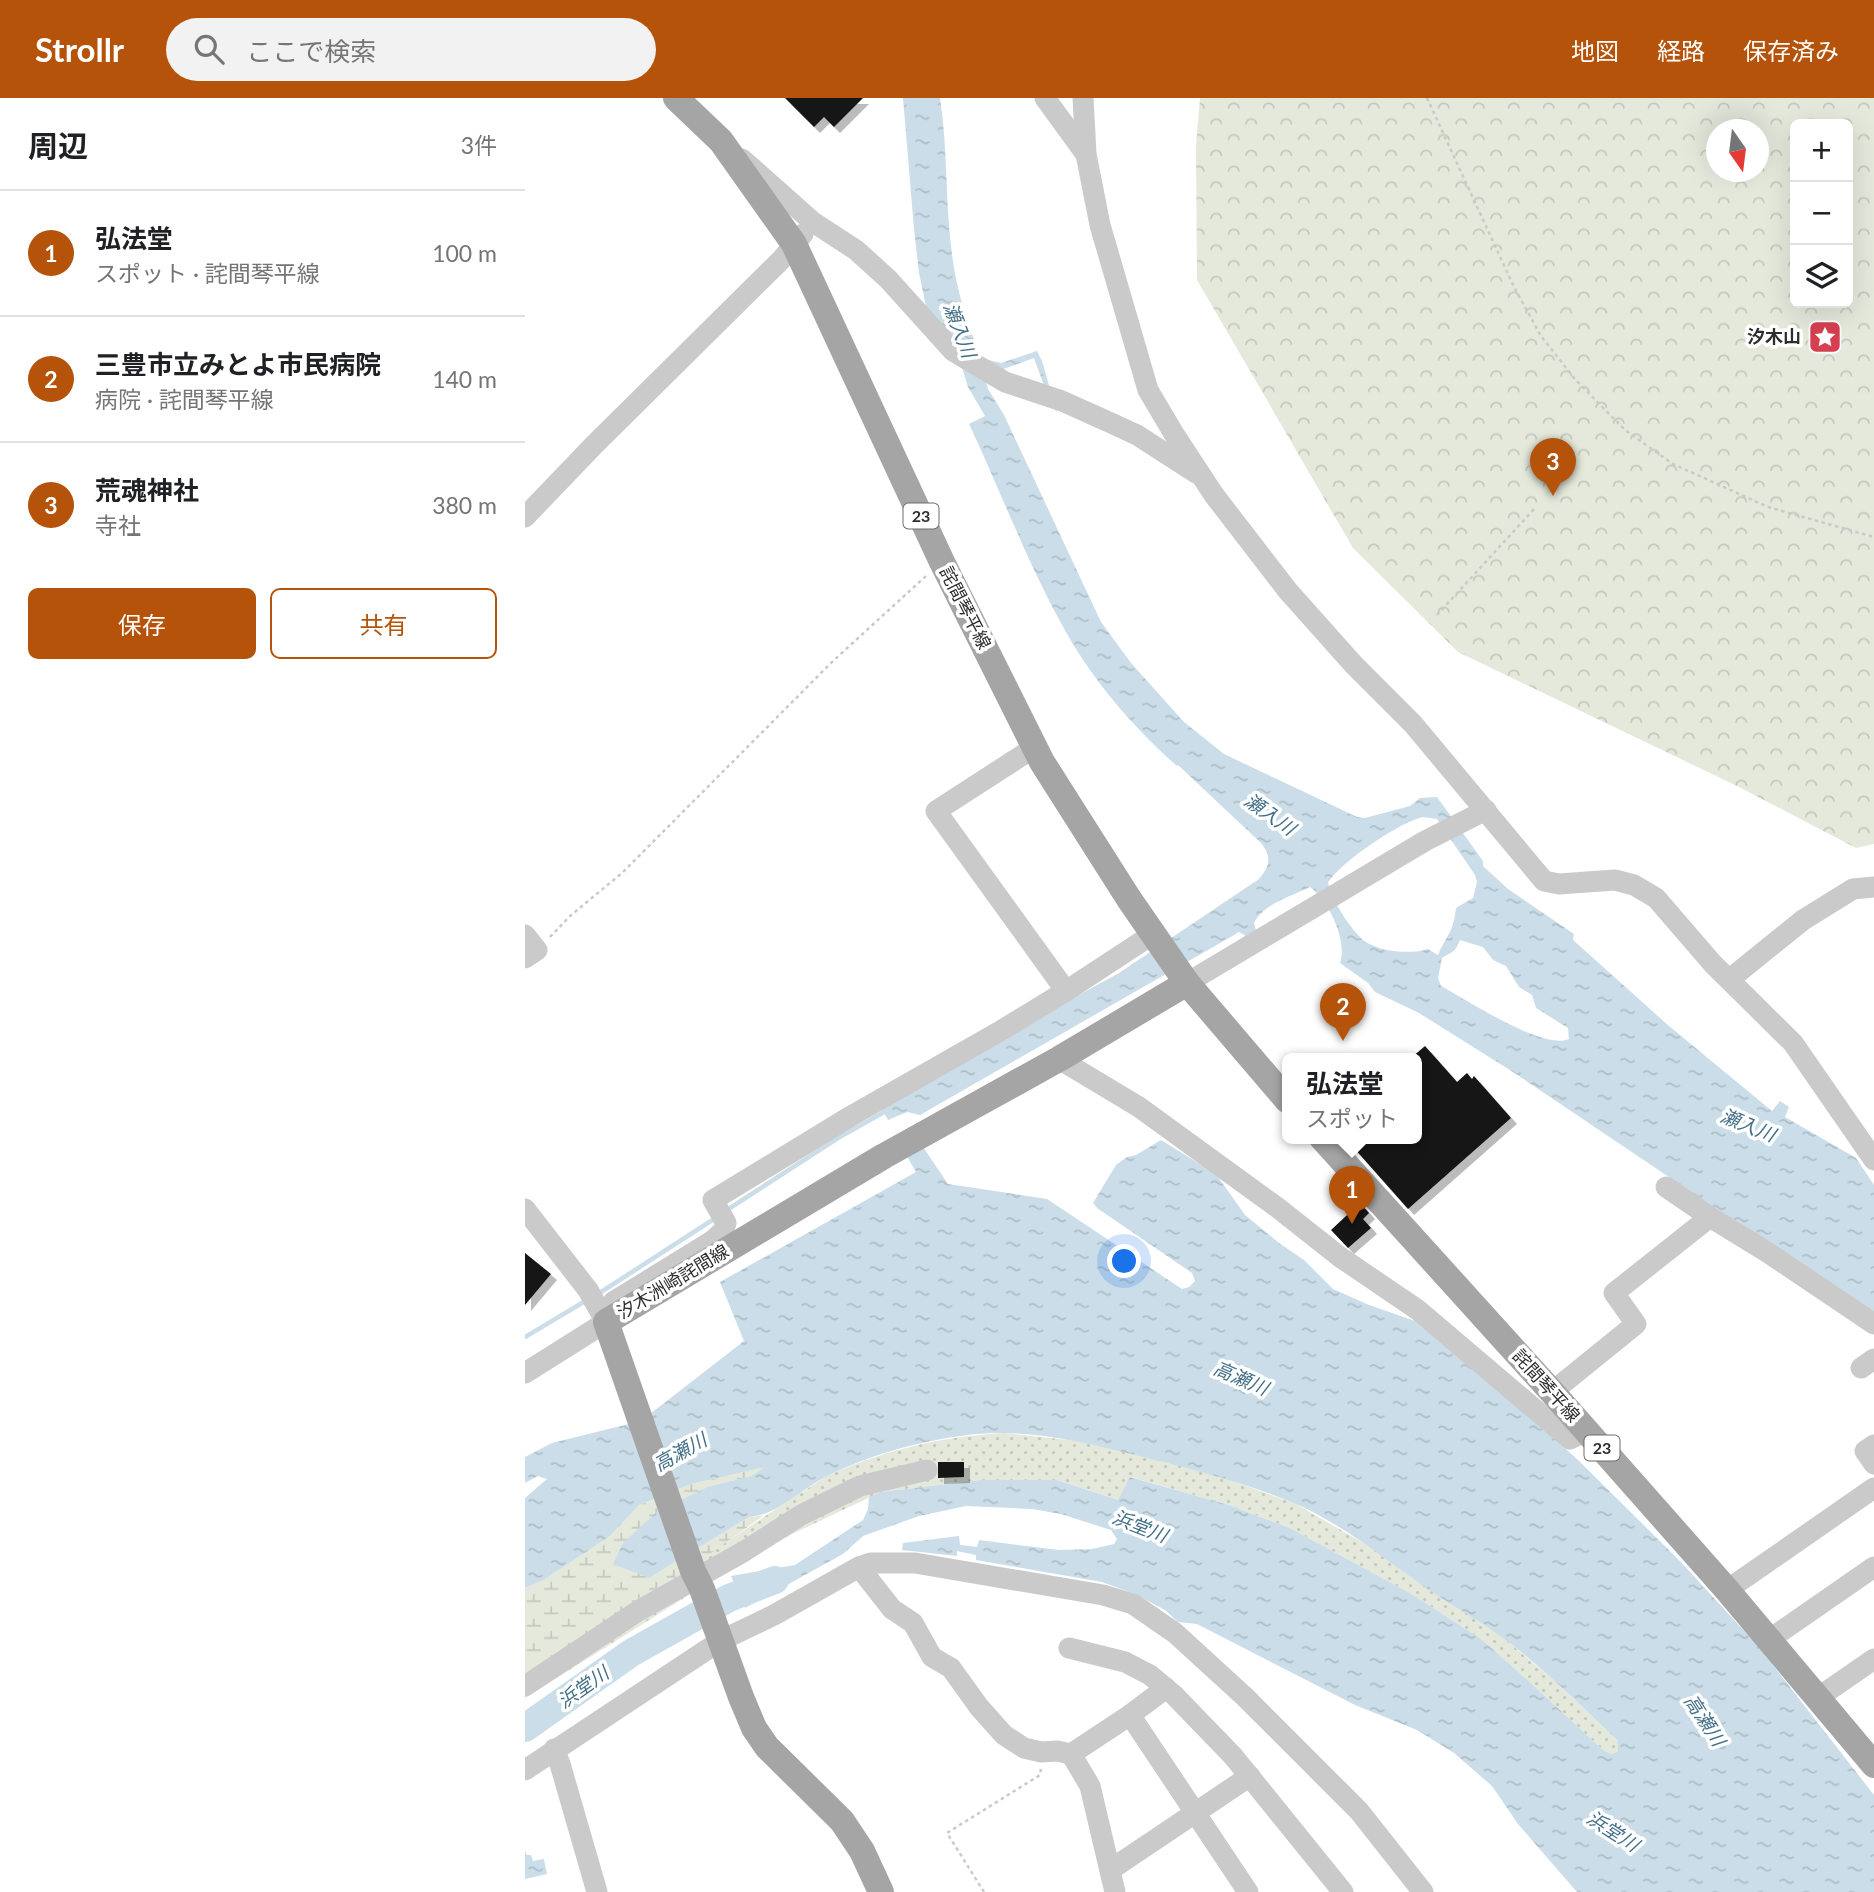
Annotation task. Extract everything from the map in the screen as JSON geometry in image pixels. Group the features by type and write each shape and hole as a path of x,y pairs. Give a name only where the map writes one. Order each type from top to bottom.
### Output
{"main road":[{"name":"詫間琴平線","path":"676,98 721,141 794,244 942,562 1035,747 1085,830 1184,979 1282,1094"},
{"name":"汐木洲崎詫間線","path":"881,1892 862,1851 842,1821 767,1747 754,1728 600,1312 1059,1059 1184,979"},
{"name":"詫間琴平線","path":"1327,1144 1587,1431 1873,1760"}],"street":[{"path":"1045,98 1086,154"},
{"path":"1083,98 1086,154 1100,225 1148,390 1200,476 1288,591 1354,665 1413,724 1544,881 1559,884 1615,880 1634,885 1656,898 1713,964 1793,1043 1874,1160"},
{"path":"721,141 813,222 856,250 888,279 953,351 1005,382 1062,401 1137,435 1200,476"},
{"path":"525,517 813,222"},
{"path":"1035,747 936,811 1066,991"},
{"path":"1184,979 1358,882 1425,841 1486,810"},
{"path":"1730,979 1804,920 1853,889 1874,887"},
{"path":"525,1373 600,1312 712,1241 723,1231 721,1214 713,1200 1156,938"},
{"path":"1059,1059 1139,1107 1340,1256 1418,1310 1570,1439 1587,1431"},
{"path":"1666,1187 1874,1324"},
{"path":"525,1209 600,1312"},
{"path":"1552,1392 1636,1324 1614,1293 1710,1217"},
{"path":"1874,1445 1865,1451 1874,1464"},
{"path":"525,1686 638,1611 698,1579 826,1501 860,1486 927,1470"},
{"path":"1727,1590 1874,1488"},
{"path":"525,1770 720,1641 774,1615 859,1567 870,1563 915,1563 1103,1595 1133,1604 1175,1633 1307,1757 1359,1811 1423,1892"},
{"path":"859,1567 892,1609 913,1623 932,1657 951,1668 979,1707 1004,1735 1024,1748 1071,1754 1166,1688"},
{"path":"1770,1639 1874,1567"},
{"path":"1069,1648 1125,1662 1150,1675 1166,1688 1233,1756 1343,1892"},
{"path":"1819,1697 1874,1658"},
{"path":"1129,1715 1248,1892"},
{"path":"554,1749 597,1892"},
{"path":"1071,1754 1090,1786 1115,1892"},
{"path":"1110,1870 1250,1776"}],"path":[{"path":"1427,98 1514,287 1541,336 1574,378 1625,430 1673,464 1768,507 1874,537"},
{"path":"1437,615 1536,507"},
{"path":"529,948 622,873 833,661 942,562"},
{"path":"983,1892 947,1833 1040,1775 1041,1752"}],"green space":[{"path":"1200,98 1874,98 1874,844 1856,848 1739,787 1458,652 1353,548 1197,280 1196,146"},
{"path":"1004,1433 1088,1442 1210,1473 1294,1503 1374,1549 1412,1578 1501,1636 1555,1681 1618,1741 1618,1751 1612,1754 1603,1750 1480,1638 1410,1593 1290,1528 1229,1505 1131,1477 1118,1500 1057,1480 979,1480 881,1492 788,1536 525,1698 525,1674 825,1477 869,1459 912,1446"},
{"path":"768,1466 753,1476 710,1486 649,1578 749,1517 763,1516 701,1560 525,1674 525,1588 544,1580 610,1536 639,1505 691,1484"}],"water":[{"name":"瀬入川","path":"903,98 940,98 956,281 976,346 981,358 1001,363 1037,351 1057,413 1034,358 1001,370 982,367 988,389 1004,415 1101,622 1131,663 1184,722 1224,754 1357,817 1365,818 1410,806 1420,798 1437,797 1483,861 1483,866 1508,889 1574,934 1573,940 1669,1026 1772,1111 1780,1101 1789,1107 1785,1117 1856,1158 1874,1185 1874,1315 1513,1072 1419,1013 1375,992 1368,983 1340,963 1341,943 1335,921 1323,901 1310,887 1279,901 1258,916 1254,923 1257,934 1248,937 1239,932 920,1115 907,1112 888,1120 879,1104 1119,973 1259,879 1268,861 1261,843 1131,721 1102,687 1066,632 1027,556 969,424 985,416 968,387 954,341 927,311 914,229","holes":["1423,817 1437,819 1477,882 1473,898 1456,908 1451,929 1438,955 1428,949 1392,951 1365,941 1345,918 1328,883 1344,865 1371,844","1460,940 1483,947 1493,960 1506,966 1519,987 1532,995 1536,1008 1568,1028 1569,1039 1557,1041 1524,1031 1441,986 1438,978 1442,958 1454,951"]},
{"name":"高瀬川","path":"1161,1140 1216,1174 1245,1215 1304,1260 1333,1289 1415,1321 1514,1402 1578,1460 1679,1560 1758,1646 1874,1795 1874,1892 1577,1892 1518,1824 1492,1786 1454,1753 1417,1730 1355,1705 1197,1624 1178,1622 1165,1610 1135,1594 1102,1582 976,1560 976,1555 957,1551 957,1556 902,1550 903,1543 959,1536 960,1545 977,1547 979,1540 1059,1550 1092,1549 1114,1544 1117,1539 1111,1530 1061,1514 1032,1509 966,1506 919,1516 863,1536 843,1554 745,1608 731,1576 795,1565 863,1520 869,1497 881,1492 979,1480 1057,1480 1118,1500 1130,1477 1229,1505 1290,1528 1410,1593 1480,1638 1603,1750 1612,1754 1618,1751 1618,1741 1516,1648 1322,1517 1272,1494 1233,1481 1094,1445 1052,1437 989,1433 914,1445 861,1461 817,1481 780,1507 749,1517 649,1578 613,1564 623,1543 658,1511 710,1486 752,1476 765,1467 691,1484 639,1505 610,1536 544,1580 525,1588 525,1498 547,1479 538,1476 525,1483 525,1457 552,1443 641,1421 744,1341 720,1282 916,1172 905,1153 921,1144 948,1184 1047,1199 1182,1289 1189,1287 1195,1281 1192,1273 1093,1203 1116,1165"},
{"path":"525,1851 527,1855 531,1855 533,1861 544,1859 547,1874 525,1879"}],"building":[{"path":"785,98 863,98 834,127 824,117 814,127"},
{"path":"1425,1046 1457,1082 1467,1073 1472,1079 1474,1076 1511,1118 1408,1209 1350,1144 1422,1144 1422,1053 1417,1053"},
{"path":"1360,1203 1369,1213 1363,1219 1371,1228 1348,1248 1331,1230"},
{"path":"525,1253 551,1274 525,1305"},
{"path":"938,1462 964,1462 964,1477 938,1478"}],"waterway":[{"path":"727,1210 838,1138 886,1111"},
{"path":"598,1294 717,1217"},
{"path":"525,1337 587,1300"},
{"name":"浜堂川","path":"525,1728 631,1653 729,1598 775,1580"}],"place":[{"name":"汐木山","path":"1825,337"},
{"name":"荒魂神社","path":"1553,496"},
{"name":"三豊市立みとよ市民病院","path":"1343,1041"},
{"name":"弘法堂","path":"1352,1224"}]}
